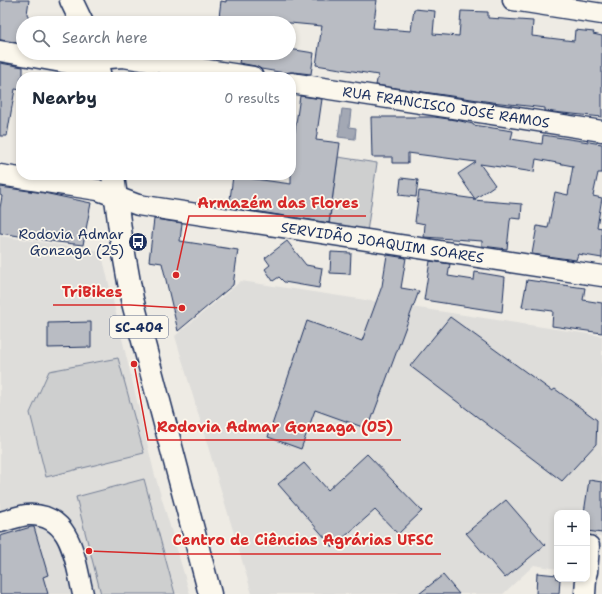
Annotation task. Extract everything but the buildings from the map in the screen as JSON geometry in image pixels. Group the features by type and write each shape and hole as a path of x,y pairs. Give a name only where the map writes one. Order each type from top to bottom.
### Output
{"main road":[{"path":"71,0 79,16"},
{"name":"SC-404","path":"114,180 126,271 132,299 210,594"}],"street":[{"path":"513,0 602,14"},
{"path":"0,51 16,54"},
{"path":"50,60 84,66 110,60"},
{"path":"142,60 220,72"},
{"name":"RUA FRANCISCO JOSÉ RAMOS","path":"296,84 602,132"},
{"name":"SERVIDÃO JOAQUIM SOARES","path":"0,175 16,177"},
{"name":"SERVIDÃO JOAQUIM SOARES","path":"33,180 98,190 138,205 602,276"},
{"path":"0,522 27,515 48,517 64,530 71,545 83,594"},
{"path":"585,594 586,582"}],"shaded area":[{"path":"342,109 351,110 349,127 356,128 355,139 338,137"},
{"path":"338,157 377,163 367,232 329,226"},
{"path":"0,236 101,251 154,472 190,594 0,594"},
{"path":"241,281 602,336 602,537 590,536 590,510 554,510 554,568 534,565 503,594 252,594 175,336"},
{"path":"118,358 144,453 46,477 30,413 49,371"},
{"path":"144,479 175,594 101,594 76,497"}],"place":[{"name":"Rodovia Admar Gonzaga (25)","path":"138,242"},
{"name":"Armazém das Flores","path":"176,275"},
{"name":"TriBikes","path":"182,308"},
{"name":"Rodovia Admar Gonzaga (05)","path":"134,364"},
{"name":"Centro de Ciências Agrárias UFSC","path":"89,551"}]}
